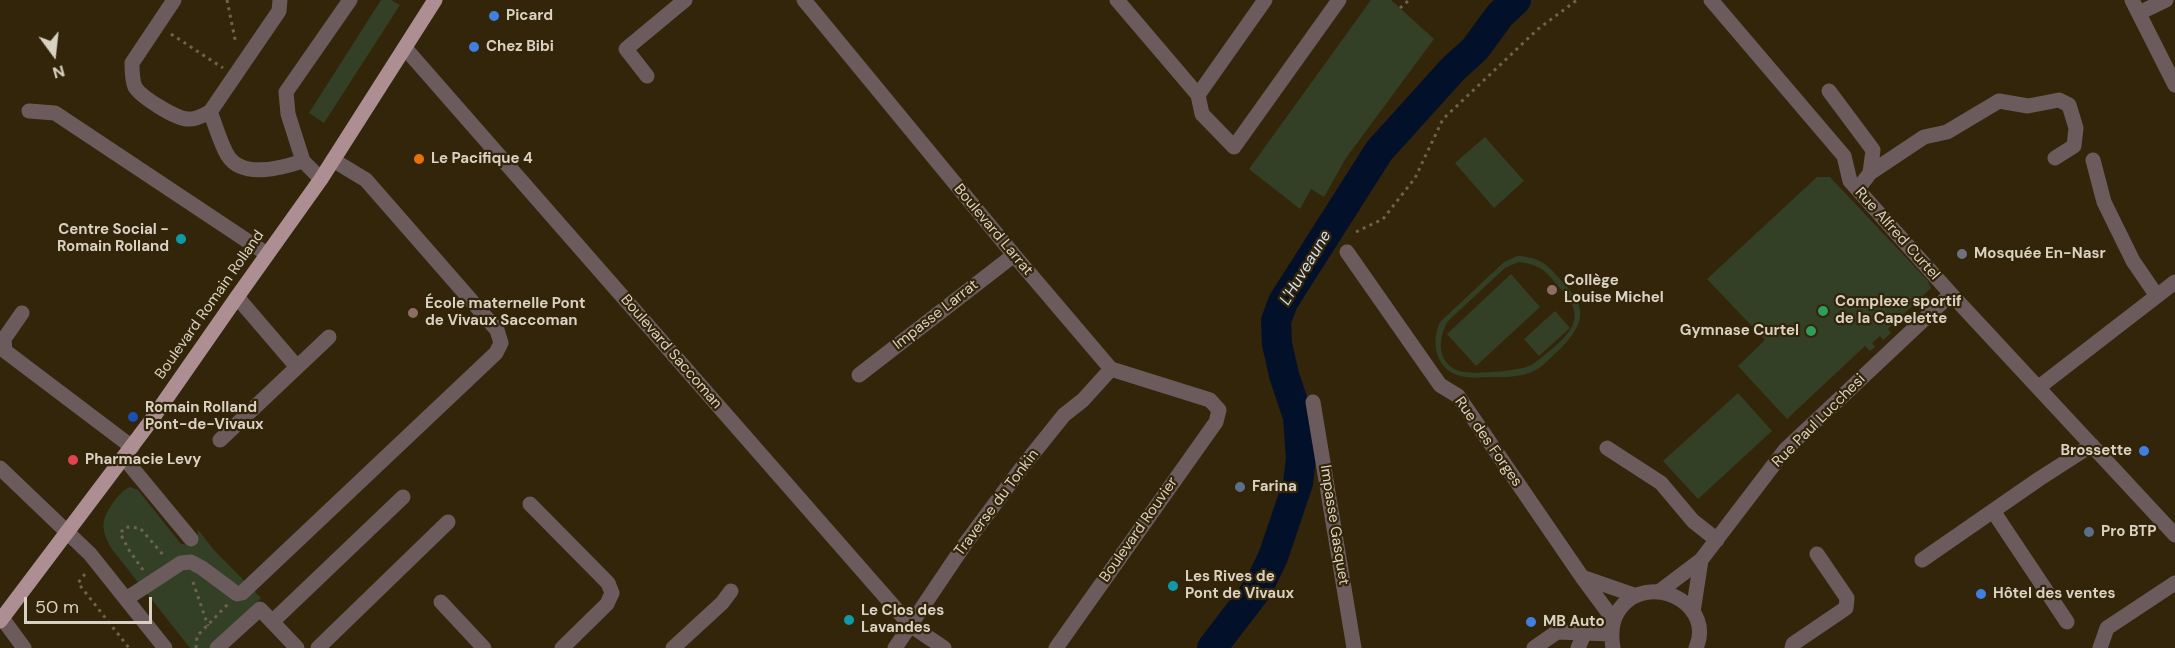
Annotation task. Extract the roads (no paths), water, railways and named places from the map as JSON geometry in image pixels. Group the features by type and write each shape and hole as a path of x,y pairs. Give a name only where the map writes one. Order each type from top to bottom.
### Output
{"main road":[{"name":"Boulevard Romain Rolland","path":"1,619 128,453 321,179 435,0"}],"street":[{"path":"174,0 132,63 134,84 139,92 174,115 187,119 198,118 210,112 279,11 280,0"},
{"path":"321,179 303,161 288,114 286,92 350,0"},
{"path":"647,76 626,50 685,0"},
{"name":"Boulevard Larrat","path":"804,0 1111,369"},
{"path":"1117,0 1198,95 1202,114 1234,147 1339,0"},
{"path":"1198,95 1265,0"},
{"name":"Rue Alfred Curtel","path":"1711,0 1844,156 1850,181 1951,294 2175,535"},
{"path":"2166,0 2135,6 2175,86"},
{"name":"Boulevard Saccoman","path":"405,48 910,625 944,648"},
{"path":"1829,91 1873,150 1870,173"},
{"path":"1858,189 1870,173 1924,137 1947,132 1999,101 2028,106 2059,100 2069,105 2076,128 2074,146 2055,158"},
{"path":"29,111 54,113 267,254"},
{"path":"210,112 228,155 235,164 248,169 282,168 303,161"},
{"path":"126,599 177,566 191,562 202,567 237,594 243,593 496,353 501,343 497,330 366,180 333,160"},
{"path":"2092,160 2104,202 2133,261 2157,296"},
{"name":"Rue des Forges","path":"1347,252 1440,385 1458,396 1582,577 1612,634"},
{"name":"Impasse Larrat","path":"859,375 1014,255"},
{"path":"2039,387 2174,283"},
{"name":"Rue Paul Lucchesi","path":"1660,591 1701,560 1785,450 1951,294"},
{"path":"237,297 297,367"},
{"path":"22,314 4,339 5,351 128,453 191,539"},
{"path":"220,440 329,337"},
{"name":"Traverse du Tonkin","path":"895,648 965,544 1023,466 1064,415 1083,400 1111,369"},
{"name":"Boulevard Rouvier","path":"1056,648 1216,422 1219,410 1210,400 1111,369"},
{"name":"Impasse Gasquet","path":"1314,402 1354,648"},
{"path":"1922,560 2092,445"},
{"path":"1607,448 1661,483 1693,521 1717,540"},
{"path":"0,468 90,554 165,648"},
{"path":"272,622 403,497"},
{"path":"530,504 608,583 612,593 607,604 562,648"},
{"path":"1993,511 2067,622"},
{"path":"318,648 448,522"},
{"path":"1792,648 1792,644 1846,608 1847,598 1817,554"},
{"name":"Rue Paul Lucchesi","path":"1693,612 1701,560"},
{"path":"1582,577 1634,596"},
{"path":"2100,648 2107,628 2175,583"},
{"path":"673,648 722,603 730,591"},
{"path":"1534,648 1557,632 1612,634 1621,607 1634,596 1647,591 1660,591 1679,597 1693,612 1697,622 1699,646"},
{"path":"441,602 484,648"},
{"path":"217,648 260,609 297,648"},
{"path":"1,619 22,647"},
{"path":"1578,648 1585,632"}],"waterway":[{"name":"L'Huveaune","path":"1212,648 1258,588 1273,557 1298,483 1301,459 1298,417 1284,375 1277,344 1276,321 1283,302 1379,151 1453,69 1475,49 1500,15 1516,0"}],"place":[{"name":"Picard","path":"494,16"},
{"name":"Chez Bibi","path":"474,47"},
{"name":"Le Pacifique 4","path":"419,159"},
{"name":"Centre Social - Romain Rolland","path":"181,239"},
{"name":"Mosquée En-Nasr","path":"1962,254"},
{"name":"Collège Louise Michel","path":"1552,290"},
{"name":"Complexe sportif de la Capelette","path":"1823,311"},
{"name":"École maternelle Pont de Vivaux Saccoman","path":"413,313"},
{"name":"Gymnase Curtel","path":"1811,331"},
{"name":"Romain Rolland Pont-de-Vivaux","path":"133,417"},
{"name":"Brossette","path":"2144,451"},
{"name":"Pharmacie Levy","path":"73,460"},
{"name":"Farina","path":"1240,487"},
{"name":"Pro BTP","path":"2089,532"},
{"name":"Les Rives de Pont de Vivaux","path":"1173,586"},
{"name":"Hôtel des ventes","path":"1981,594"},
{"name":"Le Clos des Lavandes","path":"849,620"},
{"name":"MB Auto","path":"1531,622"}]}
